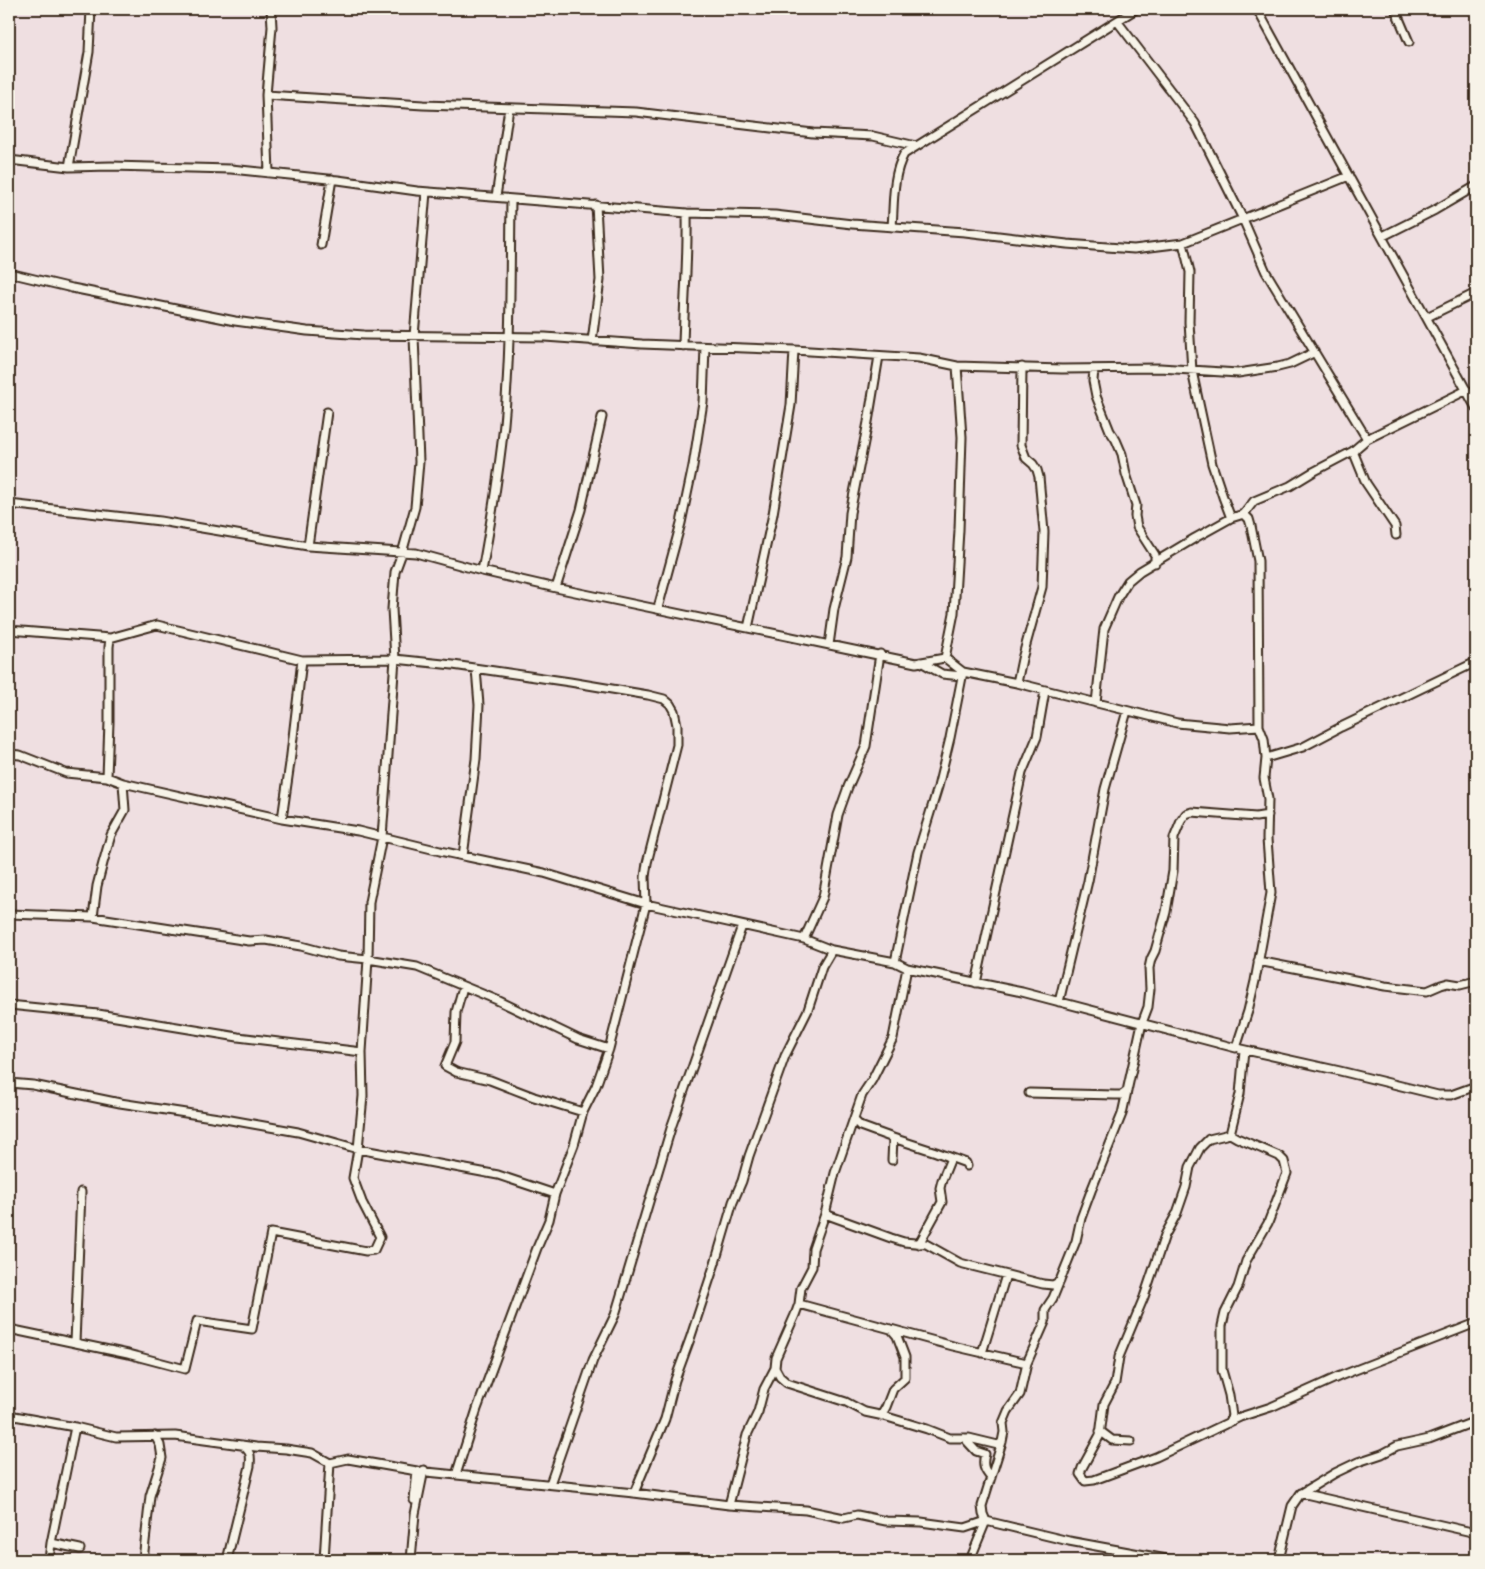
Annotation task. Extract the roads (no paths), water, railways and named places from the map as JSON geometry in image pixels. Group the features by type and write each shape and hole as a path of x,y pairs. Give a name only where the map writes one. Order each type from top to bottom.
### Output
{"street":[{"path":"69,167 88,52 91,9"},
{"path":"269,173 266,95 272,27 271,9"},
{"path":"892,228 896,175 904,154 1136,9"},
{"path":"1257,9 1467,390 1474,397 1476,408"},
{"path":"1395,9 1409,42"},
{"path":"1117,20 1195,123 1243,220 1266,272 1313,353 1367,439"},
{"path":"266,95 424,105 636,112 812,133 873,136 916,146"},
{"path":"496,197 509,108"},
{"path":"9,160 69,167 111,166 231,169 332,179 426,192 687,213 774,215 892,228 965,232 1067,244 1134,249 1183,243 1349,176"},
{"path":"321,245 332,179"},
{"path":"1382,236 1435,210 1476,186"},
{"path":"9,1329 185,1368 198,1321 252,1329 272,1233 366,1252 374,1250 380,1237 362,1202 353,1178 363,1096 362,1052 368,958 369,902 382,837 395,659 392,609 394,572 402,553 415,507 419,462 414,336 426,192"},
{"path":"482,571 504,423 511,198"},
{"path":"592,341 600,280 596,205"},
{"path":"682,346 688,249 687,213"},
{"path":"1183,243 1190,272 1188,322 1192,370 1212,464 1231,518"},
{"path":"9,272 72,288 235,321 307,331 414,336 508,336 794,350 919,358 957,366 1062,370 1160,368 1238,373 1290,364 1313,353"},
{"path":"1427,317 1476,293"},
{"path":"658,608 681,523 693,466 703,402 705,347"},
{"path":"748,628 773,514 791,405 794,350"},
{"path":"829,645 837,594 847,557 850,513 879,356"},
{"path":"945,658 954,613 959,530 962,437 957,366"},
{"path":"1017,684 1025,645 1042,587 1044,532 1039,477 1033,464 1026,458 1021,444 1022,367"},
{"path":"1094,369 1093,381 1096,396 1110,431 1122,454 1136,506 1137,527 1155,555 1155,562"},
{"path":"1096,703 1104,629 1118,597 1128,581 1140,571 1231,518 1244,514 1254,501 1290,486 1353,451 1367,439 1467,390"},
{"path":"308,546 327,412"},
{"path":"556,588 581,510 602,417"},
{"path":"1353,451 1366,483 1395,526 1396,535"},
{"path":"9,504 160,521 308,546 416,553 556,588 916,663 945,658"},
{"path":"1230,1134 1240,1094 1240,1049 1271,892 1267,839 1268,798 1264,778 1266,758 1264,740 1259,726 1258,561 1249,519 1244,514"},
{"path":"9,630 110,638 158,625 302,660 395,659 498,670 648,695 664,699 674,711 678,725 677,745 647,863 645,876 646,904 609,1049 596,1086 583,1112 574,1145 555,1194 549,1220 477,1409 456,1475"},
{"path":"107,777 110,722 110,638"},
{"path":"804,939 823,897 838,815 866,746 880,654"},
{"path":"945,658 962,674"},
{"path":"282,819 302,660"},
{"path":"921,662 942,674 962,674 1017,684 1177,723 1230,728 1259,726"},
{"path":"1266,758 1303,747 1476,662"},
{"path":"463,856 476,759 479,704 476,669"},
{"path":"894,962 918,852 938,788 950,738 962,674"},
{"path":"976,983 1019,787 1024,767 1037,737 1045,690"},
{"path":"1059,1002 1088,881 1105,789 1127,710"},
{"path":"9,754 20,755 66,773 107,777 123,783 282,819 358,831 544,873 646,904 804,939 832,950 894,962 907,968 1059,1002 1240,1049 1340,1071 1438,1096 1451,1095 1476,1086"},
{"path":"93,917 97,886 111,835 125,810 123,783"},
{"path":"970,1560 986,1521 982,1506 1002,1442 1003,1423 1008,1411 1020,1394 1027,1363 1045,1322 1045,1310 1053,1298 1076,1241 1081,1218 1122,1114 1142,1023 1148,1007 1150,989 1149,968 1166,912 1173,871 1173,845 1181,820 1186,814 1192,812 1256,818 1268,815"},
{"path":"9,914 93,917 249,941 266,940 301,946 338,956 368,958 416,967 497,1000 578,1039 609,1049"},
{"path":"550,1484 593,1360 615,1314 672,1125 742,926"},
{"path":"634,1493 665,1420 675,1380 716,1263 733,1202 785,1056 808,1010 822,968 832,950"},
{"path":"1258,961 1385,986 1427,991 1448,983 1460,985 1476,981"},
{"path":"728,1505 747,1435 758,1412 764,1389 799,1304 801,1288 812,1267 813,1249 825,1214 834,1173 862,1095 872,1080 893,1038 907,968"},
{"path":"462,987 456,1012 455,1042 446,1066 456,1072 490,1080 534,1097 583,1112"},
{"path":"9,1004 98,1014 238,1037 362,1052"},
{"path":"9,1083 33,1085 120,1103 298,1132 358,1149 498,1175 555,1194"},
{"path":"1029,1093 1115,1095 1127,1092"},
{"path":"854,1120 860,1126 951,1158 967,1166"},
{"path":"1228,1423 1232,1416 1229,1395 1222,1370 1222,1326 1225,1313 1238,1287 1246,1261 1268,1223 1287,1173 1284,1162 1279,1156 1230,1134 1209,1140 1200,1148 1194,1158 1177,1213 1165,1236 1144,1297 1119,1357 1115,1383 1104,1404 1100,1435 1080,1474 1085,1481 1094,1480 1156,1457 1228,1423 1240,1417 1288,1400 1340,1376 1476,1323"},
{"path":"892,1160 893,1138"},
{"path":"919,1244 942,1202 940,1188 951,1158"},
{"path":"75,1343 80,1192"},
{"path":"825,1214 891,1238 926,1244 960,1263 1043,1284 1053,1285 1060,1281"},
{"path":"982,1353 1006,1275"},
{"path":"799,1304 982,1353 1027,1363"},
{"path":"881,1416 893,1389 905,1378 905,1357 897,1336 890,1328"},
{"path":"774,1368 787,1383 846,1402 865,1412 937,1432 950,1438 969,1438 998,1445 1002,1442"},
{"path":"9,1415 75,1427 116,1437 175,1436 312,1453 330,1463 348,1459 456,1475 634,1493 728,1505 806,1510 844,1518 857,1515 886,1521 921,1522 965,1528 986,1521 1069,1541 1172,1560"},
{"path":"1279,1560 1292,1506 1302,1493 1358,1462 1382,1454 1397,1446 1429,1439 1476,1421"},
{"path":"49,1560 75,1427"},
{"path":"1100,1431 1112,1440 1130,1441"},
{"path":"143,1560 150,1496 162,1458 156,1436"},
{"path":"964,1438 976,1451 985,1454 984,1468 991,1478"},
{"path":"227,1560 250,1466 251,1455 242,1445"},
{"path":"324,1560 330,1463"},
{"path":"410,1560 421,1471"},
{"path":"1302,1493 1476,1533"},
{"path":"51,1543 80,1549"}]}
